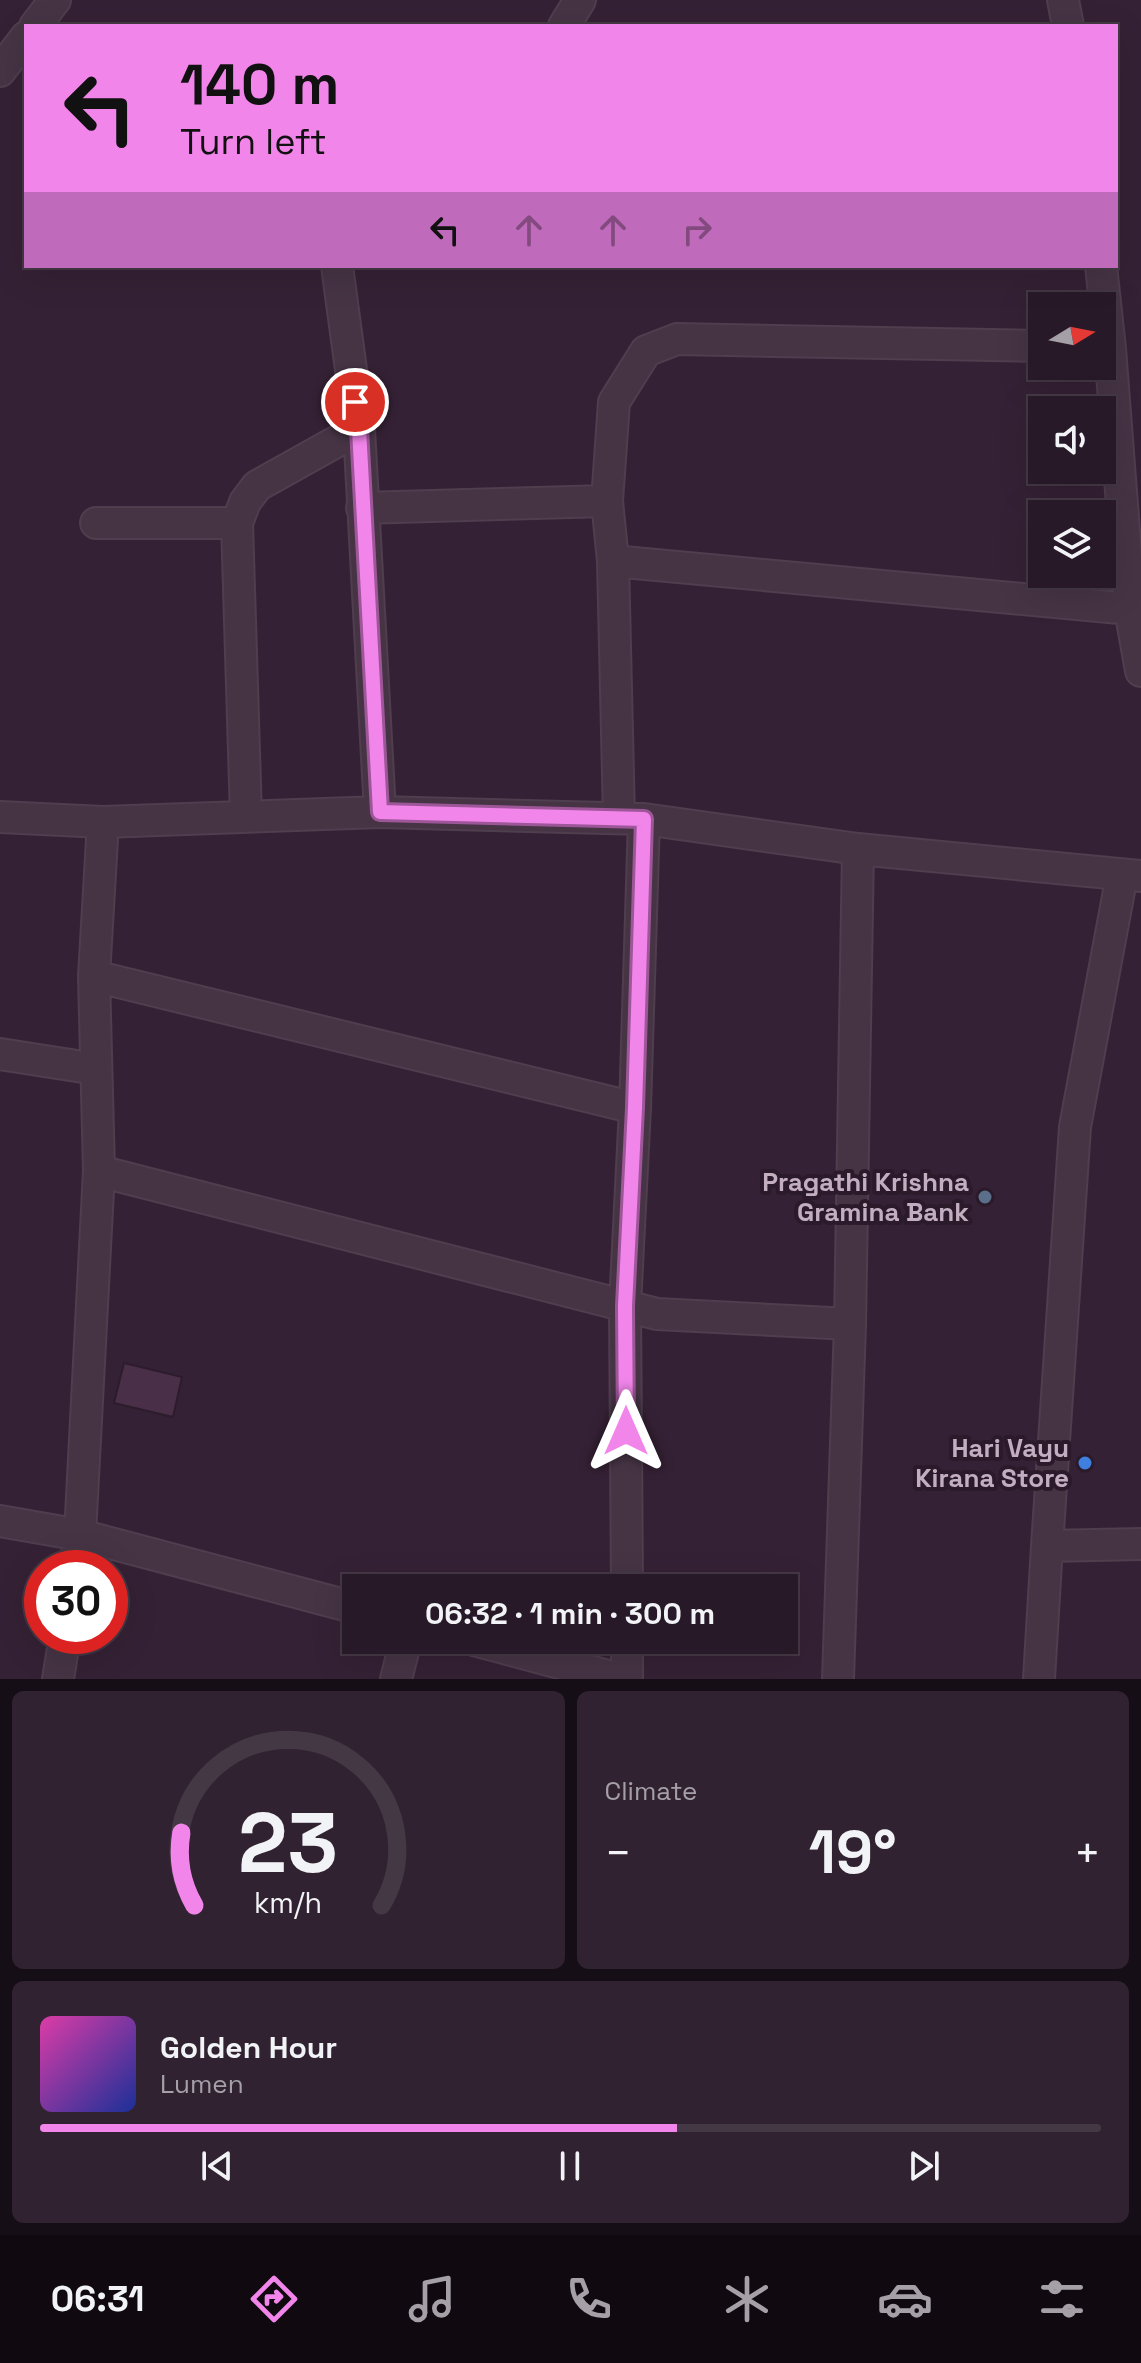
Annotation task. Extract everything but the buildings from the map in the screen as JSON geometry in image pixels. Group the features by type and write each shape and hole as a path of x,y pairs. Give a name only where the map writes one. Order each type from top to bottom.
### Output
{"street":[{"path":"37,24 55,0"},
{"path":"565,24 580,0"},
{"path":"1063,0 1068,24"},
{"path":"0,71 24,40"},
{"path":"337,268 359,429 380,812"},
{"path":"1101,268 1103,292"},
{"path":"627,1574 625,1306 635,1108 631,819 607,501 614,402 646,351 677,339 1028,346"},
{"path":"1109,380 1130,609 1140,654"},
{"path":"246,817 237,523 245,502 257,486 359,429"},
{"path":"362,508 607,501"},
{"path":"96,523 237,523"},
{"path":"613,561 1130,609"},
{"path":"0,817 103,822 380,812 631,819 858,849 1132,875 1075,1127 1039,1679"},
{"path":"78,1550 99,1171 94,976 103,822"},
{"path":"838,1679 850,1324 858,849"},
{"path":"94,976 635,1108"},
{"path":"0,1054 96,1069"},
{"path":"99,1171 657,1314 850,1324"},
{"path":"0,1521 80,1535 342,1604"},
{"path":"1047,1546 1141,1544"},
{"path":"58,1679 62,1654"},
{"path":"396,1679 402,1654"},
{"path":"526,1654 619,1679"},
{"path":"627,1654 627,1679"}],"place":[{"name":"Pragathi Krishna Gramina Bank","path":"985,1197"},
{"name":"Hari Vayu Kirana Store","path":"1085,1463"}],"route":[{"path":"355,402 380,812 644,819 625,1306 626,1431"}]}
